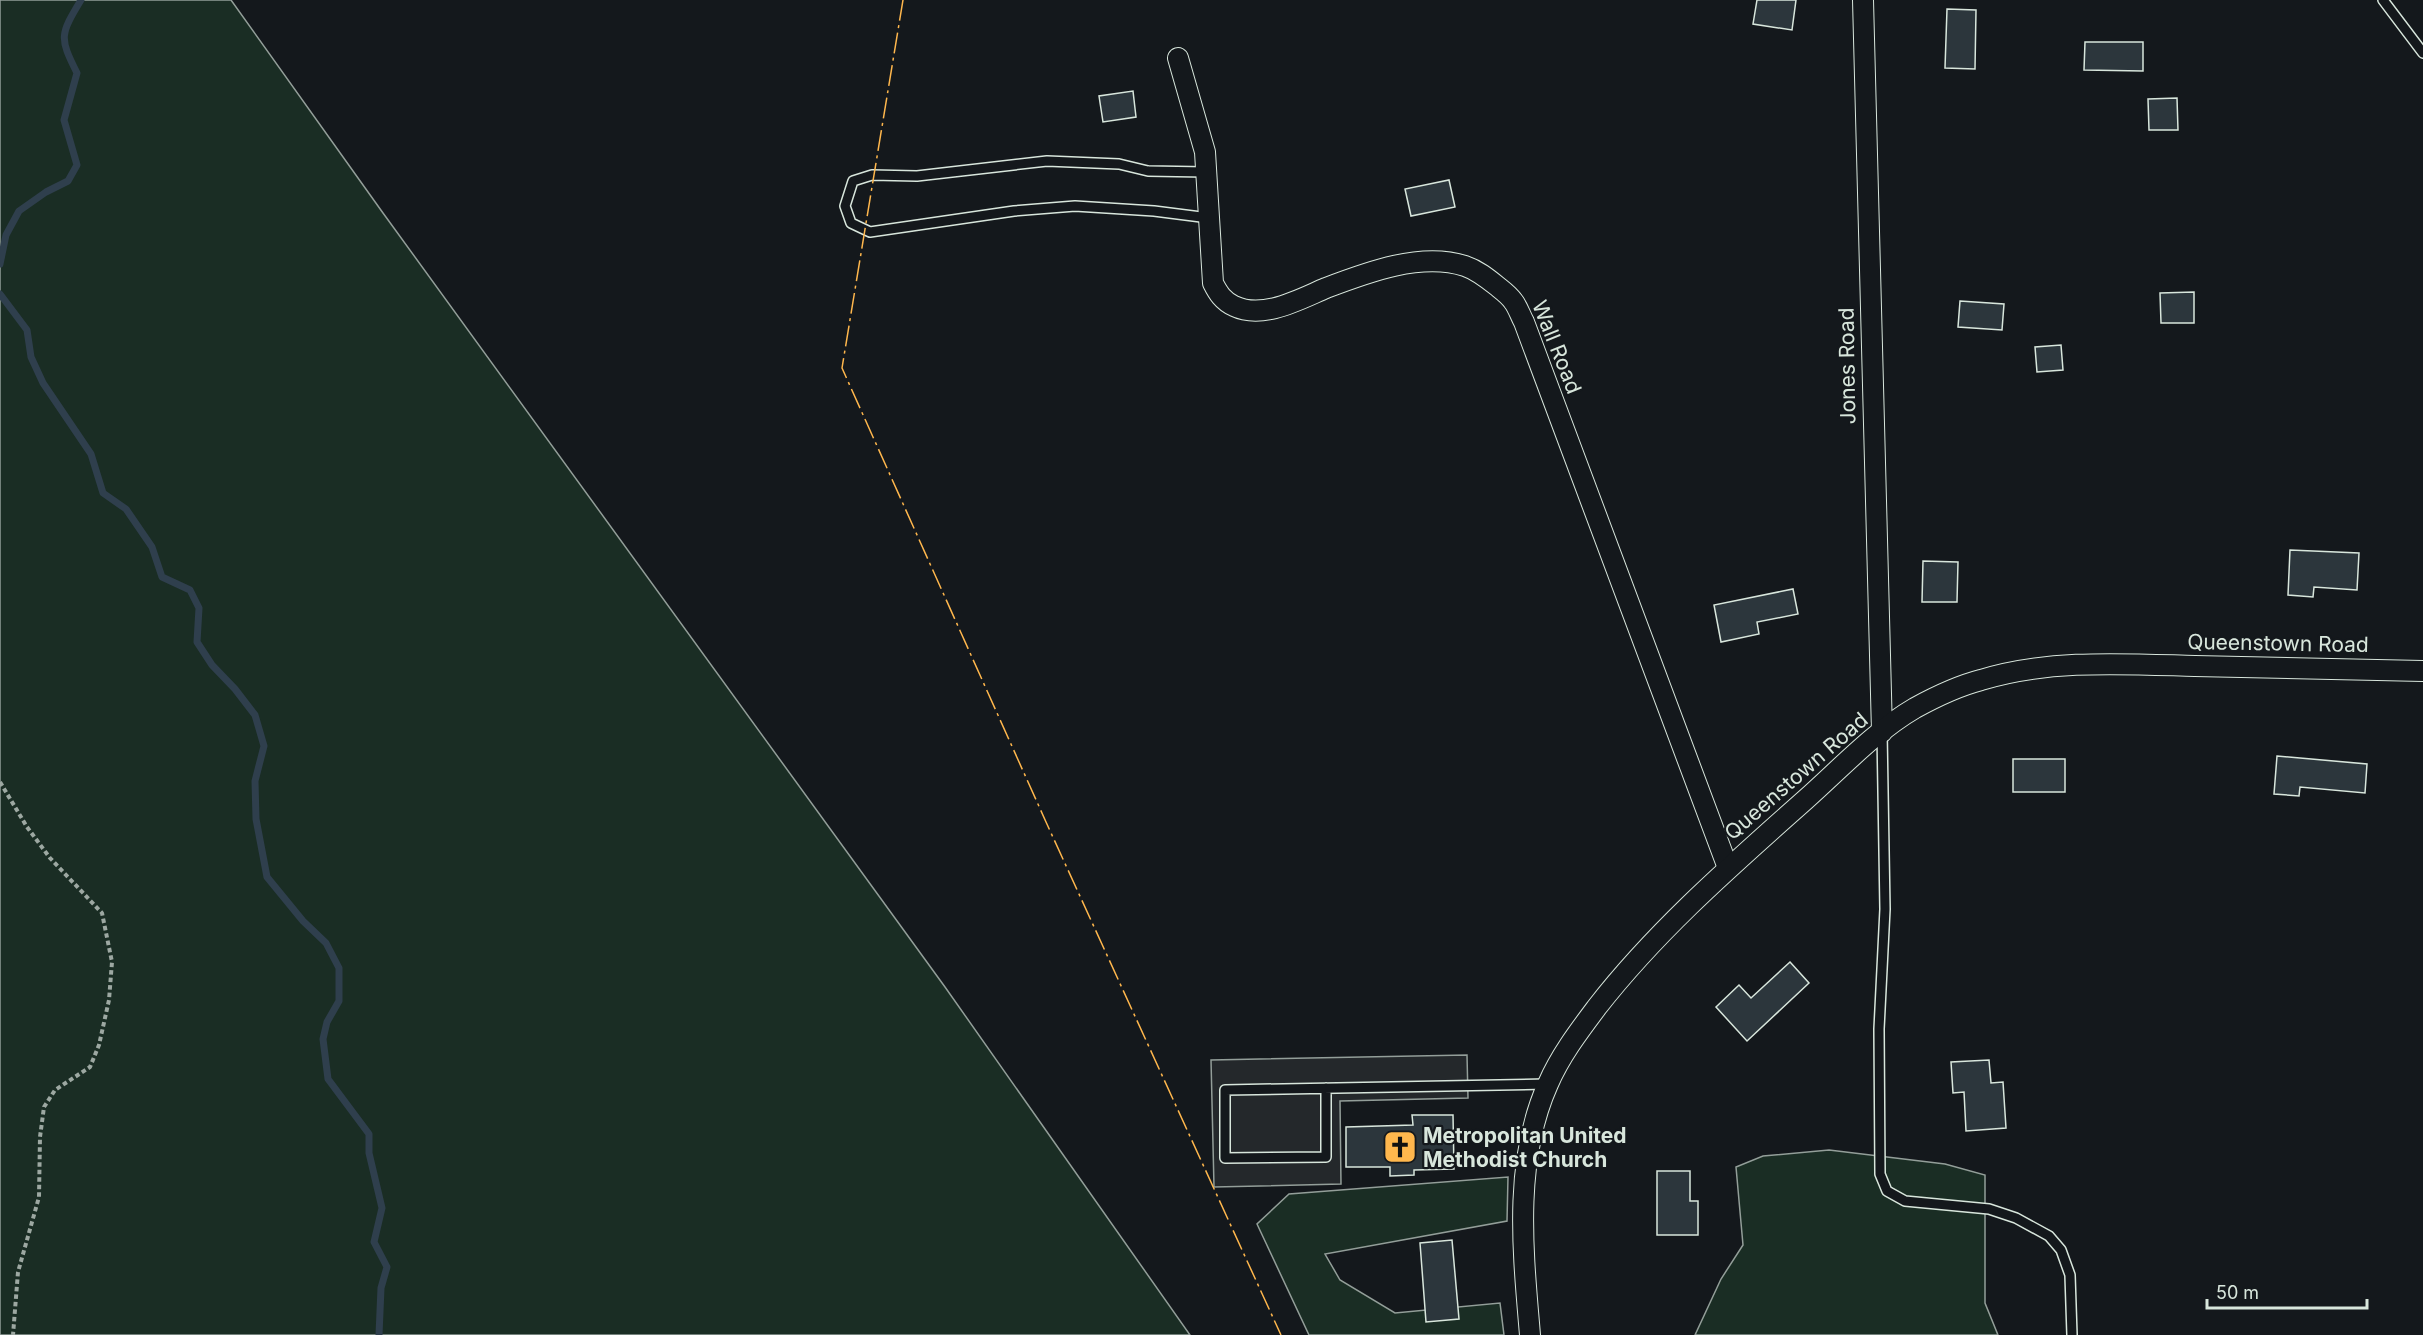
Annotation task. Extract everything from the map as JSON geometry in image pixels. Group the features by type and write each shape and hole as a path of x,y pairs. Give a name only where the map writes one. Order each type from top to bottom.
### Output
{"street":[{"name":"Jones Road","path":"1863,0 1882,732"},
{"name":"Wall Road","path":"1178,58 1205,152 1213,283 1221,297 1234,306 1249,310 1268,309 1285,305 1350,279 1395,266 1422,262 1465,266 1491,281 1513,301 1524,322 1728,868"},
{"name":"Queenstown Road","path":"1530,1335 1525,1279 1523,1196 1528,1152 1547,1084 1562,1056 1610,991 1655,939 1728,868 1882,732 1914,709 1949,691 2015,671 2083,665 2158,665 2423,671"}],"lane":[{"path":"2383,0 2423,53"},
{"path":"1206,172 1148,171 1119,164 1047,161 917,176 872,175 853,182 845,206 851,223 870,232 1014,211 1075,206 1154,211 1209,218"},
{"path":"1882,732 1885,909 1880,1029 1880,1174 1887,1191 1905,1201 1989,1209 2016,1218 2049,1236 2061,1250 2070,1275 2072,1335"},
{"path":"1326,1088 1326,1156 1225,1158 1226,1090 1326,1088 1547,1084"}],"path":[{"path":"0,782 27,827 50,858 102,913 112,962 109,1000 99,1045 90,1067 55,1090 44,1107 40,1137 39,1197 18,1272 13,1335"}],"green space":[{"path":"0,0 231,0 945,987 1190,1335 0,1335"},
{"path":"1829,1150 1945,1164 1985,1175 1985,1303 1998,1335 1695,1335 1721,1279 1743,1245 1736,1167 1763,1156"},
{"path":"1508,1177 1507,1221 1325,1254 1340,1280 1395,1313 1500,1303 1504,1335 1309,1335 1257,1224 1289,1194"}],"shaded area":[{"path":"1467,1055 1468,1098 1340,1101 1341,1184 1214,1187 1211,1060"}],"building":[{"path":"1757,0 1796,0 1792,30 1753,24"},
{"path":"1947,9 1976,10 1975,69 1945,68"},
{"path":"2085,42 2143,42 2143,71 2084,70"},
{"path":"1133,91 1136,117 1103,122 1099,96"},
{"path":"2177,98 2178,130 2149,130 2148,99"},
{"path":"1449,180 1455,207 1411,216 1405,189"},
{"path":"2194,292 2194,323 2161,323 2160,293"},
{"path":"1960,301 2004,304 2002,330 1958,327"},
{"path":"2061,345 2063,370 2037,372 2035,347"},
{"path":"2290,550 2359,553 2357,590 2314,587 2313,597 2288,595"},
{"path":"1923,561 1958,562 1957,602 1922,602"},
{"path":"1793,589 1798,614 1757,622 1759,634 1721,642 1714,605"},
{"path":"2277,756 2367,764 2365,793 2300,787 2299,796 2274,794"},
{"path":"2013,759 2065,759 2065,792 2013,792"},
{"path":"1790,962 1809,983 1747,1041 1716,1007 1739,985 1751,998"},
{"path":"1989,1060 1991,1083 2003,1082 2006,1128 1966,1131 1964,1092 1953,1093 1951,1062"},
{"name":"Metropolitan United Methodist Church","path":"1412,1115 1453,1115 1454,1169 1414,1170 1414,1175 1390,1176 1390,1167 1346,1167 1346,1127 1413,1125"},
{"path":"1657,1171 1690,1171 1690,1201 1698,1201 1698,1235 1657,1235"},
{"path":"1452,1240 1459,1319 1426,1322 1420,1243"}],"waterway":[{"path":"0,264 6,235 19,211 46,192 68,181 77,165 64,120 77,73 67,51 64,36 69,21 81,0"},
{"path":"0,294 27,330 31,357 43,383 91,454 103,493 126,509 152,547 162,577 190,590 199,608 197,642 212,665 255,715 264,746 255,781 256,819 267,877 303,921 326,943 339,968 339,1001 327,1022 323,1039 328,1079 369,1134 369,1153 382,1208 374,1242 387,1267 381,1288 379,1335"}],"power":[{"path":"903,0 842,368 1046,822 1281,1335"}],"place":[{"name":"Metropolitan United Methodist Church","path":"1400,1147"}]}
